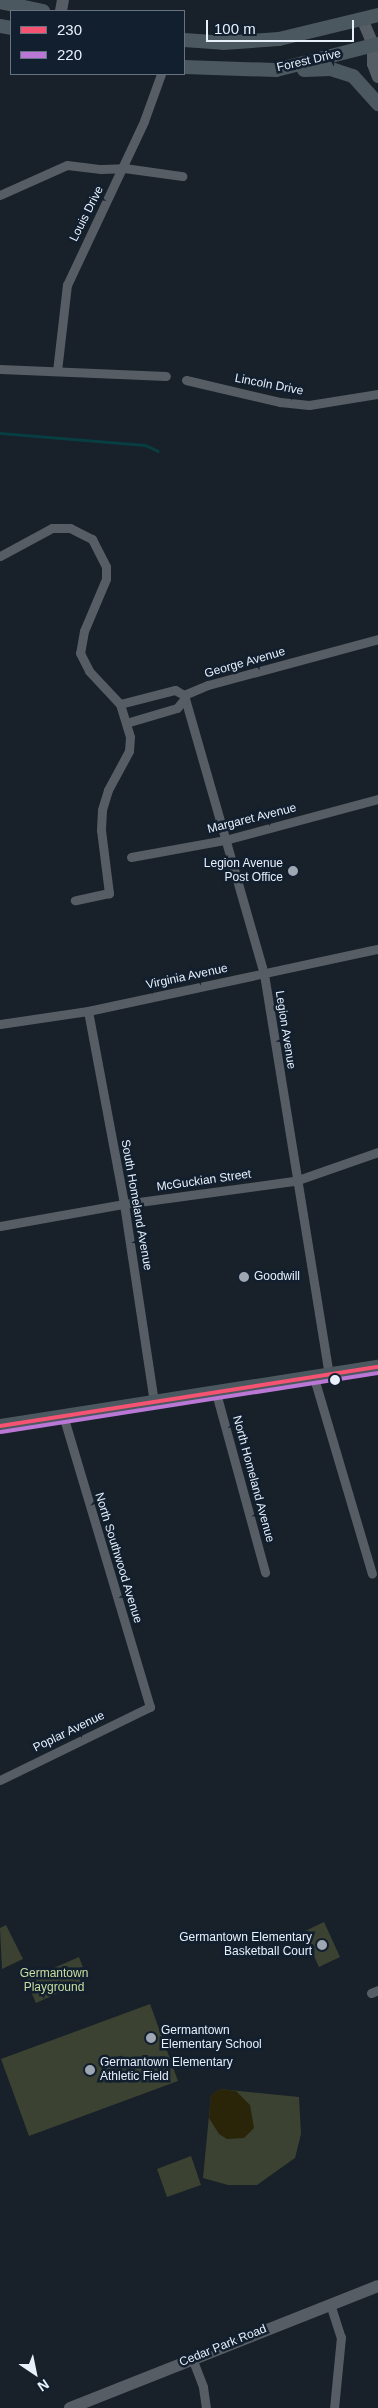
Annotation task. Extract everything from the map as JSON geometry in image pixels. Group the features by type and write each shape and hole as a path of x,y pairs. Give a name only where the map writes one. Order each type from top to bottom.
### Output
{"main road":[{"path":"0,2 38,10"},
{"path":"185,40 224,43 279,39 363,21 378,15"},
{"name":"Forest Drive","path":"185,67 276,70 376,46"},
{"path":"276,70 342,71 364,86 378,104"},
{"path":"0,1426 378,1367"}],"street":[{"path":"363,21 376,46 373,64 378,77"},
{"name":"Louis Drive","path":"57,370 67,285 124,168 161,75"},
{"path":"0,195 67,165 101,169 124,168 182,176"},
{"path":"0,369 166,376"},
{"name":"Lincoln Drive","path":"186,380 280,402 309,405 378,394"},
{"path":"0,556 52,528 79,530 98,548 106,573 103,590 84,631 80,654 89,671 120,704 130,737 129,751 108,790 102,810 101,830 109,893 75,900"},
{"name":"George Avenue","path":"120,704 175,690 184,697 208,685 378,639"},
{"path":"126,723 177,708 184,697"},
{"name":"Legion Avenue","path":"184,697 264,974 295,1181 329,1376"},
{"name":"Margaret Avenue","path":"132,857 225,840 378,799"},
{"name":"Virginia Avenue","path":"0,1024 88,1011 378,949"},
{"name":"South Homeland Avenue","path":"88,1011 124,1204 154,1403"},
{"name":"McGuckian Street","path":"0,1226 124,1204 295,1181 378,1152"},
{"path":"314,1378 372,1574"},
{"name":"North Homeland Avenue","path":"216,1393 265,1572"},
{"name":"North Southwood Avenue","path":"63,1416 150,1708"},
{"name":"Poplar Avenue","path":"0,1780 150,1708"},
{"name":"Cedar Park Road","path":"70,2408 192,2358 378,2286"},
{"path":"330,2304 341,2337 334,2408"},
{"path":"192,2358 203,2387 206,2408"}],"green space":[{"name":"Germantown Elementary Basketball Court","path":"324,1922 340,1957 319,1967 303,1932"},
{"path":"6,1925 23,1959 2,1969 0,1928"},
{"name":"Germantown Playground","path":"79,1957 85,1973 80,1975 83,1982 36,2003 26,1980"},
{"name":"Germantown Elementary Athletic Field","path":"150,2004 178,2081 29,2136 1,2059"},
{"path":"220,2089 299,2097 301,2134 295,2158 257,2185 228,2185 203,2178 211,2095"},
{"path":"191,2156 201,2185 167,2197 157,2169"}],"sand":[{"path":"220,2089 236,2091 250,2105 254,2128 244,2138 227,2139 219,2134 209,2118 211,2095"}],"waterway":[{"path":"0,433 145,445 158,451"}],"transit line":[{"name":"230","path":"0,1426 378,1367"},
{"name":"220","path":"1,1432 378,1373"}],"place":[{"name":"Legion Avenue Post Office","path":"293,871"},
{"name":"Goodwill","path":"244,1277"},
{"name":"Germantown Elementary Basketball Court","path":"322,1945"},
{"name":"Germantown Elementary School","path":"151,2038"},
{"name":"Germantown Elementary Athletic Field","path":"90,2070"}]}
